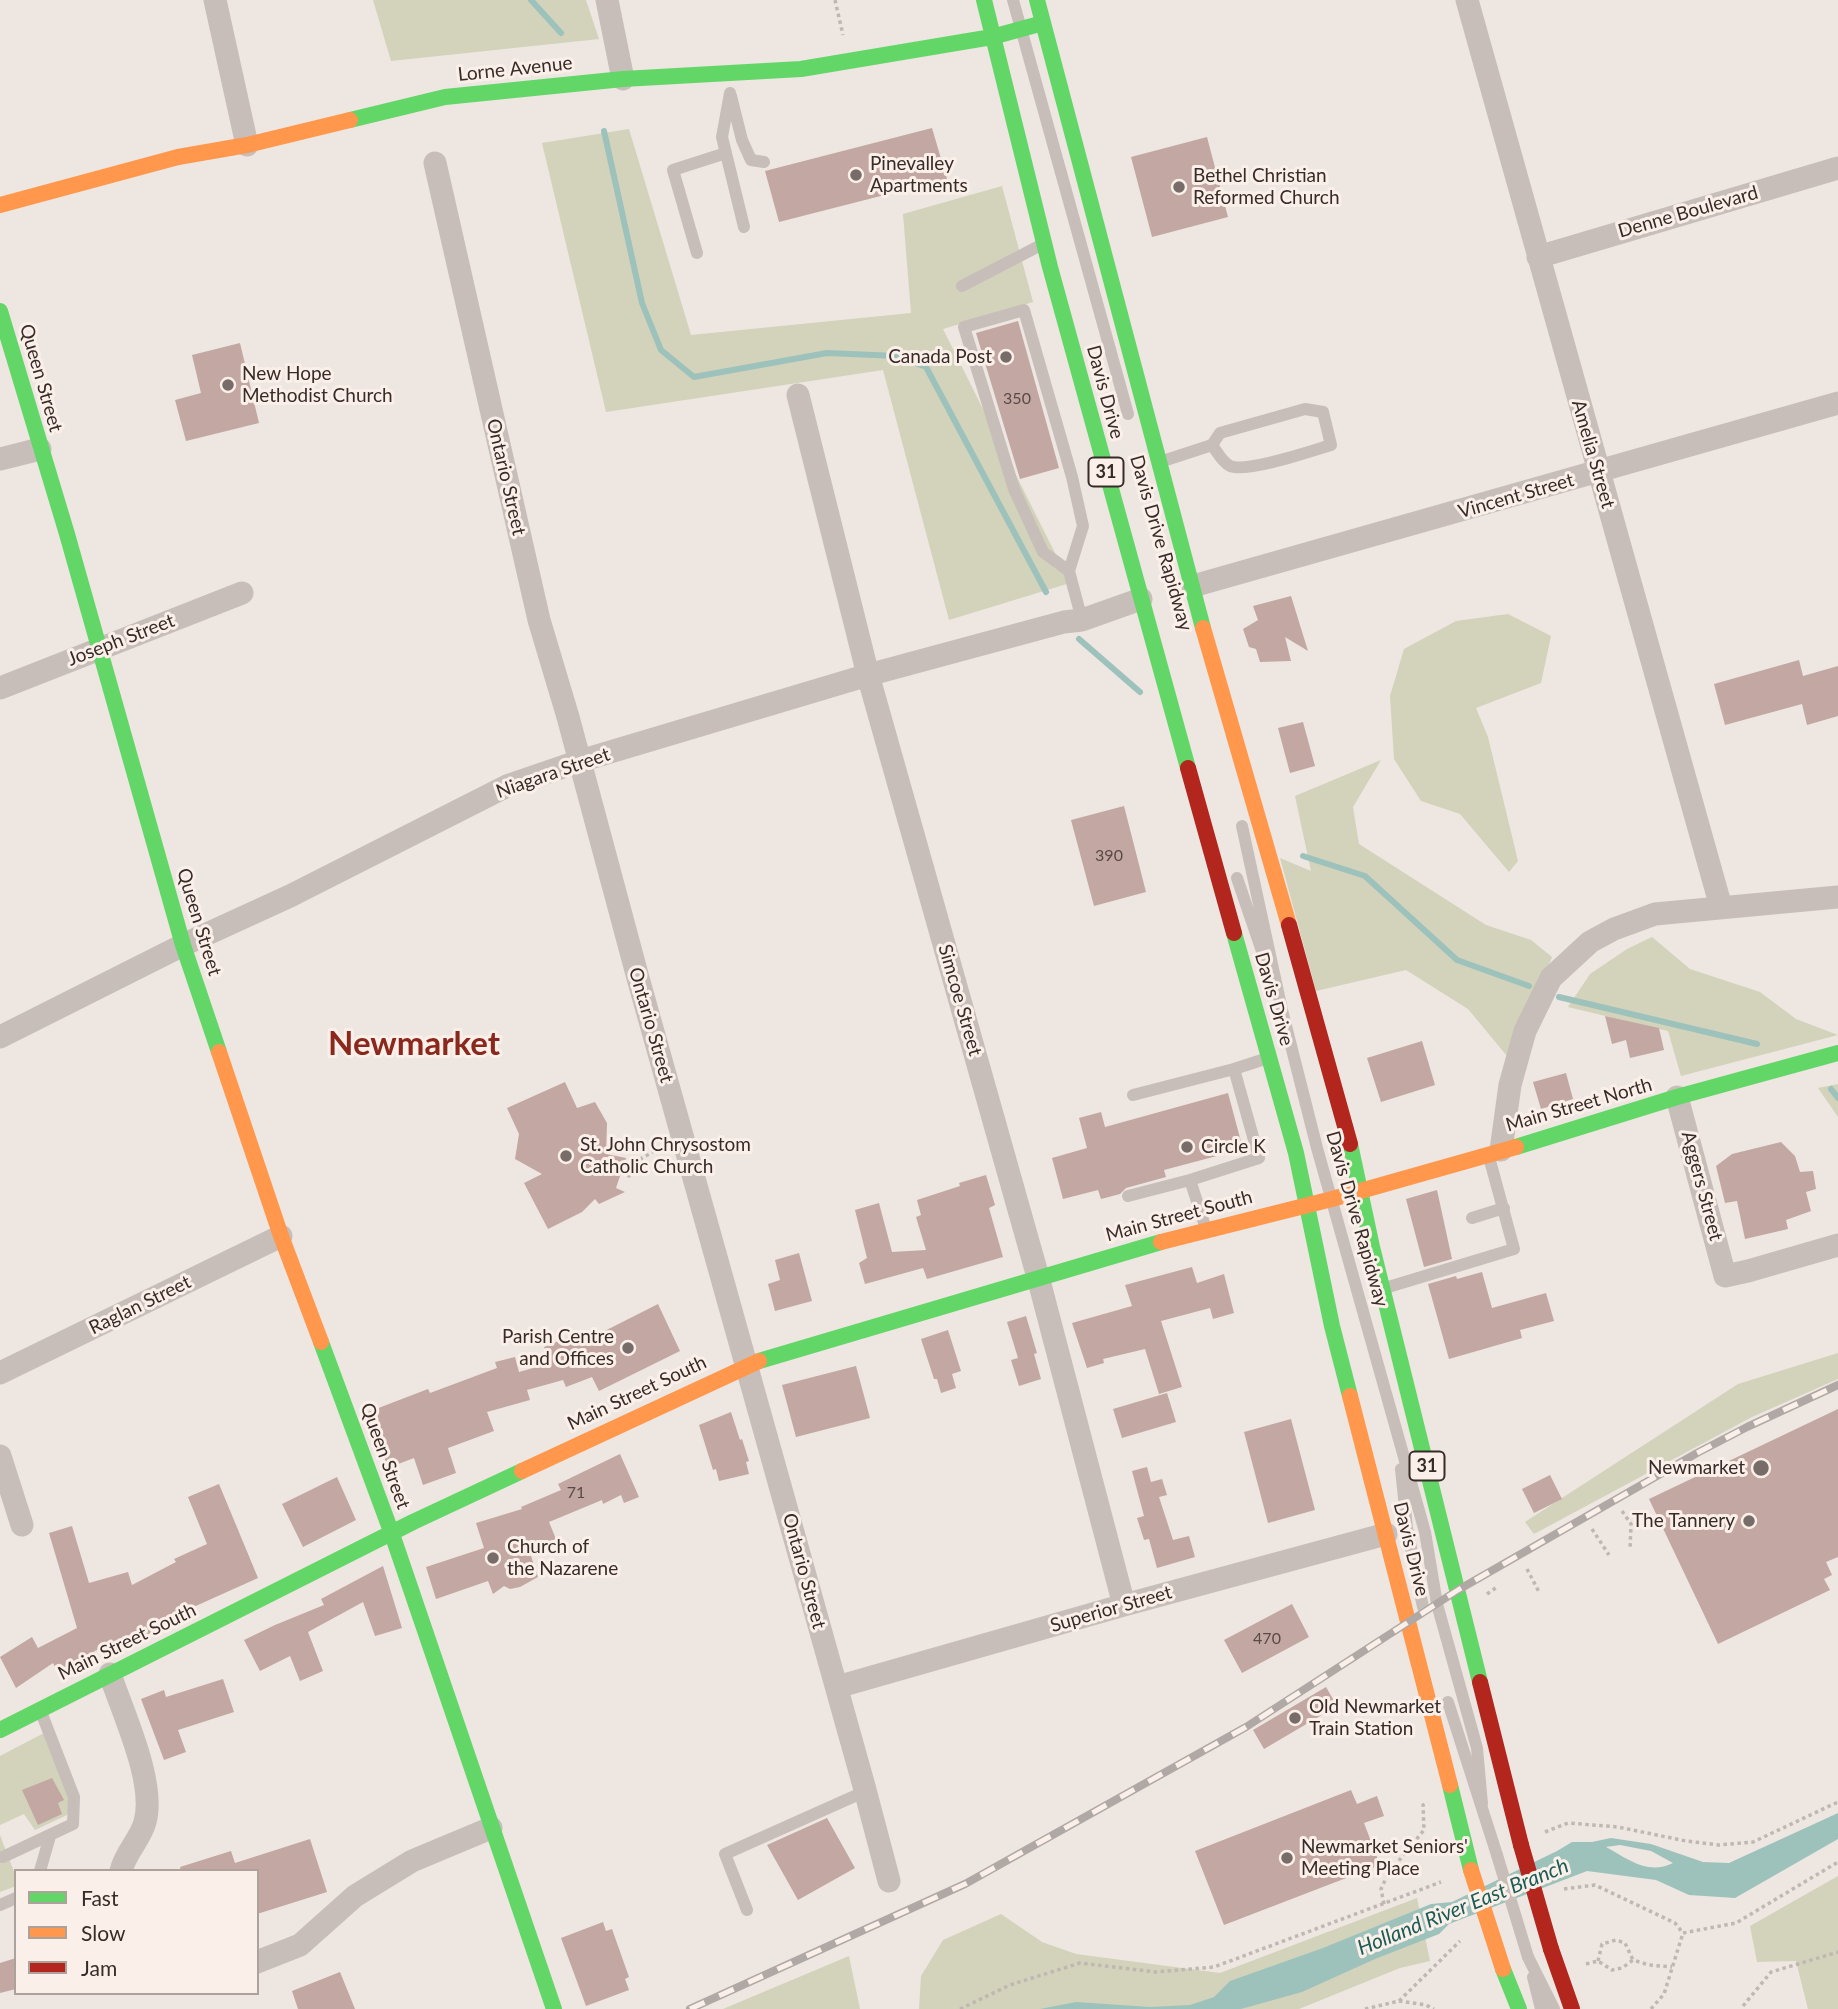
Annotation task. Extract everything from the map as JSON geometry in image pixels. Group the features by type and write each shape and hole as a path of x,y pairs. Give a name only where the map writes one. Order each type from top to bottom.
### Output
{"main road":[{"name":"Davis Drive","path":"984,0 1008,33 1045,243 1096,471 1141,599 1269,1058 1309,1205 1317,1262 1337,1349 1445,1755 1471,1870 1519,2009"},
{"name":"Davis Drive","path":"1037,0 1217,681 1346,1125 1383,1288 1521,1846 1551,1949 1572,2009"},
{"name":"Lorne Avenue","path":"0,205 178,157 247,145 445,97 623,79 801,69 1008,33 1043,23"},
{"name":"Queen Street","path":"0,311 67,534 183,945 281,1236 392,1534 553,2005"},
{"name":"Main Street North","path":"1332,1199 1494,1151 1571,1132 1677,1097 1838,1053"},
{"name":"Main Street South","path":"0,1730 523,1469 747,1365 1206,1229 1332,1199"}],"street":[{"path":"215,0 247,145"},
{"path":"607,0 623,79"},
{"name":"Amelia Street","path":"1467,0 1721,907"},
{"name":"Ontario Street","path":"435,163 539,620 889,1881"},
{"name":"Denne Boulevard","path":"1538,257 1838,168"},
{"name":"Simcoe Street","path":"797,395 868,675 1038,1277 1124,1605"},
{"name":"Vincent Street","path":"1193,586 1838,403"},
{"path":"0,459 40,449"},
{"name":"Joseph Street","path":"0,688 242,593"},
{"name":"Niagara Street","path":"0,1037 183,945 290,896 507,786 580,761 868,675 1064,622 1082,620 1141,599"},
{"path":"1494,1151 1525,1031 1540,998 1551,978 1590,942 1614,929 1655,914 1838,897"},
{"name":"Aggers Street","path":"1677,1097 1725,1276 1838,1245"},
{"name":"Raglan Street","path":"0,1373 281,1236"},
{"path":"0,1456 22,1525"},
{"name":"Superior Street","path":"837,1688 1124,1605 1386,1534"},
{"path":"110,1674 145,1777 149,1801 145,1824 122,1869"},
{"path":"259,1961 300,1945 355,1896 412,1861 491,1828"}],"lane":[{"path":"1013,0 1008,33 1131,425"},
{"path":"724,72 742,140 751,160 764,162"},
{"path":"730,93 722,137 744,227"},
{"path":"697,253 673,170 726,153"},
{"path":"962,286 1045,243"},
{"path":"1069,571 1043,552 1014,489 964,327 1024,310 1072,477 1083,526 1069,571 1082,620"},
{"path":"1159,462 1213,445 1220,433 1306,409 1323,412 1331,445 1248,468 1234,467 1224,462 1213,445"},
{"path":"1072,477 1096,471"},
{"name":"Davis Drive Rapidway","path":"1238,811 1282,1010 1317,1148 1425,1532 1437,1604 1477,1748 1482,1804"},
{"name":"Davis Drive Rapidway","path":"1232,860 1282,1010"},
{"path":"1133,1095 1269,1058"},
{"path":"1128,1196 1259,1158 1234,1069"},
{"path":"1383,1288 1514,1249 1494,1151"},
{"path":"1190,1180 1206,1229"},
{"path":"1472,1218 1504,1208"},
{"name":"Davis Drive Rapidway","path":"1397,1437 1407,1528 1427,1624"},
{"name":"Davis Drive Rapidway","path":"1444,1686 1528,1957 1541,2009"},
{"path":"3,1857 74,1824 74,1797 40,1709"},
{"path":"1445,1755 1496,1741"},
{"path":"747,1910 725,1854 866,1791"},
{"path":"41,1869 50,1836"},
{"name":"Davis Drive Rapidway","path":"1528,1957 1554,2009"}],"path":[{"path":"835,0 849,61"},
{"path":"621,1173 629,1176 642,1158 658,1149"},
{"path":"1622,1511 1631,1524 1630,1550"},
{"path":"1592,1529 1609,1555"},
{"path":"1528,1569 1539,1592"},
{"path":"1483,1597 1497,1587"},
{"path":"1543,1832 1568,1823 1618,1827 1686,1841 1719,1844 1753,1842 1838,1802"},
{"path":"1384,1904 1381,1889 1388,1874 1424,1830 1423,1805 1430,1803"},
{"path":"1683,1933 1736,1923 1838,1862"},
{"path":"960,2009 1010,1985 1080,1964 1156,1972 1214,1967 1441,1882"},
{"path":"1564,1889 1595,1885 1675,1923 1683,1933"},
{"path":"1651,2009 1664,1994 1683,1933"},
{"path":"1598,1961 1602,1944 1616,1940 1625,1943 1633,1960 1672,1968"},
{"path":"1399,2001 1460,1941"},
{"path":"1743,2006 1770,1972 1838,1952"},
{"path":"1598,1961 1612,1970 1622,1968 1633,1960"},
{"path":"1586,1965 1598,1961"},
{"path":"1365,2009 1399,2001 1426,2005 1433,2009"}],"green space":[{"path":"373,0 586,0 599,39 391,61"},
{"path":"629,129 691,335 911,313 903,214 1002,186 1033,302 943,329 1070,583 949,620 883,370 606,412 542,143"},
{"path":"1508,614 1551,636 1541,683 1476,708 1488,737 1518,861 1509,872 1460,814 1421,801 1394,759 1390,696 1404,649 1456,621"},
{"path":"1381,760 1353,807 1359,844 1486,925 1531,940 1552,957 1533,1005 1507,1056 1468,1009 1406,970 1316,991 1280,858 1311,871 1295,796"},
{"path":"1652,937 1690,969 1760,992 1796,1019 1838,1035 1681,1076 1668,1031 1568,1007 1590,974 1627,949"},
{"path":"1838,1084 1838,1117 1818,1088"},
{"path":"1838,1353 1838,1379 1752,1417 1534,1534 1525,1522 1738,1384"},
{"path":"44,1733 71,1804 67,1815 35,1830 24,1814 0,1825 0,1756"},
{"path":"0,1835 14,1872 14,1887 0,1892"},
{"path":"1838,1876 1838,2009 1808,2009 1796,1961 1757,1962 1750,1926"},
{"path":"1417,1898 1430,1961 1400,1968 1299,2009 919,2009 921,1976 943,1940 1001,1914 1042,1942 1076,1954 1220,1973"},
{"path":"849,1956 860,2009 723,2009"}],"water":[{"name":"Holland River East Branch","path":"1838,1813 1838,1839 1735,1898 1689,1895 1656,1880 1587,1871 1449,1924 1439,1934 1302,1992 1241,2009 1040,2009 1076,2002 1150,2007 1190,2005 1214,1997 1230,1981 1323,1948 1431,1904 1452,1902 1572,1842 1611,1838 1651,1844 1703,1862 1729,1863","holes":["1620,1845 1651,1851 1673,1863 1655,1868 1646,1867 1606,1847"]}],"building":[{"name":"Pinevalley Apartments","path":"932,128 947,179 779,222 765,171"},
{"name":"Bethel Christian Reformed Church","path":"1207,137 1228,217 1152,237 1131,157"},
{"path":"1018,321 1059,468 1020,479 976,333"},
{"name":"New Hope Methodist Church","path":"240,343 259,423 186,441 175,400 201,393 192,355"},
{"path":"1291,596 1308,651 1285,637 1291,661 1260,662 1256,649 1249,647 1243,629 1258,620 1253,606"},
{"path":"1799,660 1803,676 1838,666 1838,716 1807,725 1802,704 1725,725 1714,684"},
{"path":"1303,722 1315,766 1290,773 1278,728"},
{"path":"1124,806 1146,892 1094,906 1071,820"},
{"path":"1605,1016 1659,1028 1664,1050 1630,1058 1626,1040 1612,1044"},
{"path":"1422,1041 1435,1085 1381,1102 1367,1058"},
{"path":"1566,1073 1573,1099 1541,1109 1533,1082"},
{"name":"St. John Chrysostom Catholic Church","path":"565,1082 577,1108 595,1102 607,1123 606,1154 626,1158 616,1188 625,1192 599,1204 595,1199 582,1212 548,1229 524,1183 542,1174 515,1159 519,1134 507,1108"},
{"path":"1228,1093 1243,1149 1164,1170 1166,1177 1126,1188 1120,1194 1101,1199 1098,1190 1063,1199 1052,1158 1087,1148 1079,1118 1101,1112 1105,1127"},
{"path":"1781,1142 1795,1156 1800,1172 1813,1171 1816,1189 1806,1192 1811,1211 1786,1220 1788,1229 1745,1239 1737,1201 1725,1203 1716,1166 1732,1154"},
{"path":"986,1175 995,1205 989,1208 1003,1257 927,1279 923,1268 865,1284 859,1263 867,1258 855,1210 879,1203 892,1252 926,1250 916,1217 921,1215 917,1200"},
{"path":"1437,1190 1452,1259 1424,1267 1406,1199"},
{"path":"799,1253 812,1301 775,1311 768,1284 780,1280 775,1260"},
{"path":"1192,1267 1197,1283 1224,1274 1234,1313 1213,1319 1210,1308 1161,1321 1182,1387 1159,1394 1145,1349 1103,1359 1104,1363 1087,1368 1072,1323 1132,1306 1125,1285"},
{"path":"1482,1272 1492,1308 1546,1293 1554,1321 1520,1330 1522,1338 1449,1359 1428,1284"},
{"path":"658,1304 680,1351 599,1391 592,1377 566,1387 563,1380 527,1390 530,1400 487,1412 494,1431 448,1448 456,1473 423,1485 414,1458 388,1468 368,1412 428,1389 430,1393 497,1368 495,1362 515,1357 519,1372 551,1363 544,1347 571,1336 575,1346"},
{"path":"1026,1316 1037,1353 1034,1354 1041,1379 1019,1386 1011,1360 1018,1358 1007,1322"},
{"path":"948,1330 961,1371 952,1374 956,1388 941,1393 921,1339"},
{"path":"856,1366 870,1418 796,1437 782,1385"},
{"path":"1167,1393 1176,1422 1122,1438 1113,1409"},
{"name":"The Tannery","path":"1838,1409 1838,1557 1826,1562 1832,1575 1824,1579 1830,1590 1718,1644 1649,1499"},
{"path":"731,1412 749,1461 746,1462 749,1474 719,1481 699,1425"},
{"path":"1291,1419 1315,1510 1268,1523 1244,1432"},
{"path":"620,1454 639,1497 624,1503 621,1495 603,1504 602,1500 549,1522 556,1539 529,1550 538,1577 520,1587 510,1589 504,1586 493,1594 488,1581 436,1599 426,1567 484,1548 476,1523 522,1509 521,1507 561,1490 558,1484"},
{"path":"1147,1467 1151,1482 1162,1479 1167,1495 1159,1497 1173,1540 1189,1536 1195,1557 1157,1568 1149,1539 1144,1540 1137,1518 1144,1516 1132,1471"},
{"path":"1550,1475 1562,1499 1534,1513 1522,1489"},
{"path":"337,1477 356,1520 303,1547 282,1504"},
{"path":"219,1484 258,1578 189,1609 191,1612 141,1638 94,1651 97,1658 60,1677 53,1663 16,1688 0,1657 32,1637 38,1648 77,1628 49,1533 72,1526 89,1583 128,1572 132,1585 176,1562 174,1559 207,1544 188,1497"},
{"path":"383,1566 402,1628 375,1636 363,1602 308,1632 323,1671 300,1681 290,1656 260,1671 244,1640 324,1605 321,1599"},
{"path":"1292,1604 1309,1637 1242,1673 1224,1640"},
{"path":"223,1679 234,1712 178,1730 186,1752 164,1760 141,1699 164,1690 166,1697"},
{"name":"Old Newmarket Train Station","path":"1326,1687 1337,1706 1264,1749 1253,1730"},
{"path":"52,1778 64,1800 58,1803 62,1814 38,1825 22,1790"},
{"name":"Newmarket Seniors' Meeting Place","path":"1351,1790 1357,1804 1377,1796 1384,1816 1364,1823 1380,1865 1224,1925 1195,1851"},
{"path":"827,1818 855,1868 798,1900 767,1845"},
{"path":"310,1839 327,1892 259,1913 259,1869 180,1867 231,1851 235,1863"},
{"path":"603,1922 606,1931 612,1929 629,1977 625,1979 629,1990 586,2006 561,1938"},
{"path":"14,1959 14,1990 0,1993 0,1963"},
{"path":"340,1972 355,2009 298,2009 292,1991"}],"waterway":[{"path":"531,0 561,33"},
{"path":"604,131 642,303 661,350 694,377 827,353 897,356 926,367 1046,592"},
{"path":"1079,639 1140,692"},
{"path":"1303,856 1365,876 1457,960 1529,986"},
{"path":"1559,997 1757,1044"},
{"path":"1831,1089 1838,1098"}],"railway":[{"path":"690,2009 965,1884 1246,1727 1458,1590 1697,1453 1838,1385"}],"traffic: fast":[{"path":"984,0 1050,267 1188,768"},
{"path":"1037,0 1203,628"},
{"path":"350,120 445,97 623,79 801,69 992,37 1043,23"},
{"path":"0,311 67,534 183,945 219,1052"},
{"path":"1234,933 1296,1153 1332,1326 1350,1396"},
{"path":"1516,1147 1677,1097 1838,1053"},
{"path":"1350,1144 1372,1247 1480,1682"},
{"path":"759,1361 1161,1242"},
{"path":"321,1342 392,1534 554,2009"},
{"path":"0,1730 413,1522 522,1471"},
{"path":"1450,1785 1471,1870"},
{"path":"1503,1969 1519,2009"}],"traffic: slow":[{"path":"0,205 178,157 247,145 350,120"},
{"path":"1203,628 1289,925"},
{"path":"219,1052 281,1236 321,1342"},
{"path":"1161,1242 1332,1199 1516,1147"},
{"path":"522,1471 759,1361"},
{"path":"1350,1396 1450,1785"},
{"path":"1471,1870 1503,1969"}],"traffic: jam":[{"path":"1188,768 1234,933"},
{"path":"1289,925 1350,1144"},
{"path":"1480,1682 1521,1845"},
{"path":"1521,1845 1551,1949"},
{"path":"1551,1949 1572,2009"}],"place":[{"name":"Pinevalley Apartments","path":"856,175"},
{"name":"Bethel Christian Reformed Church","path":"1179,187"},
{"name":"Canada Post","path":"1006,357"},
{"name":"New Hope Methodist Church","path":"228,385"},
{"name":"Circle K","path":"1187,1147"},
{"name":"St. John Chrysostom Catholic Church","path":"566,1156"},
{"name":"Parish Centre and Offices","path":"628,1348"},
{"name":"Newmarket","path":"1761,1468"},
{"name":"The Tannery","path":"1749,1521"},
{"name":"Church of the Nazarene","path":"493,1558"},
{"name":"Old Newmarket Train Station","path":"1295,1718"},
{"name":"Newmarket Seniors' Meeting Place","path":"1287,1858"}],"district":[{"name":"Newmarket","path":"414,1044"}]}
